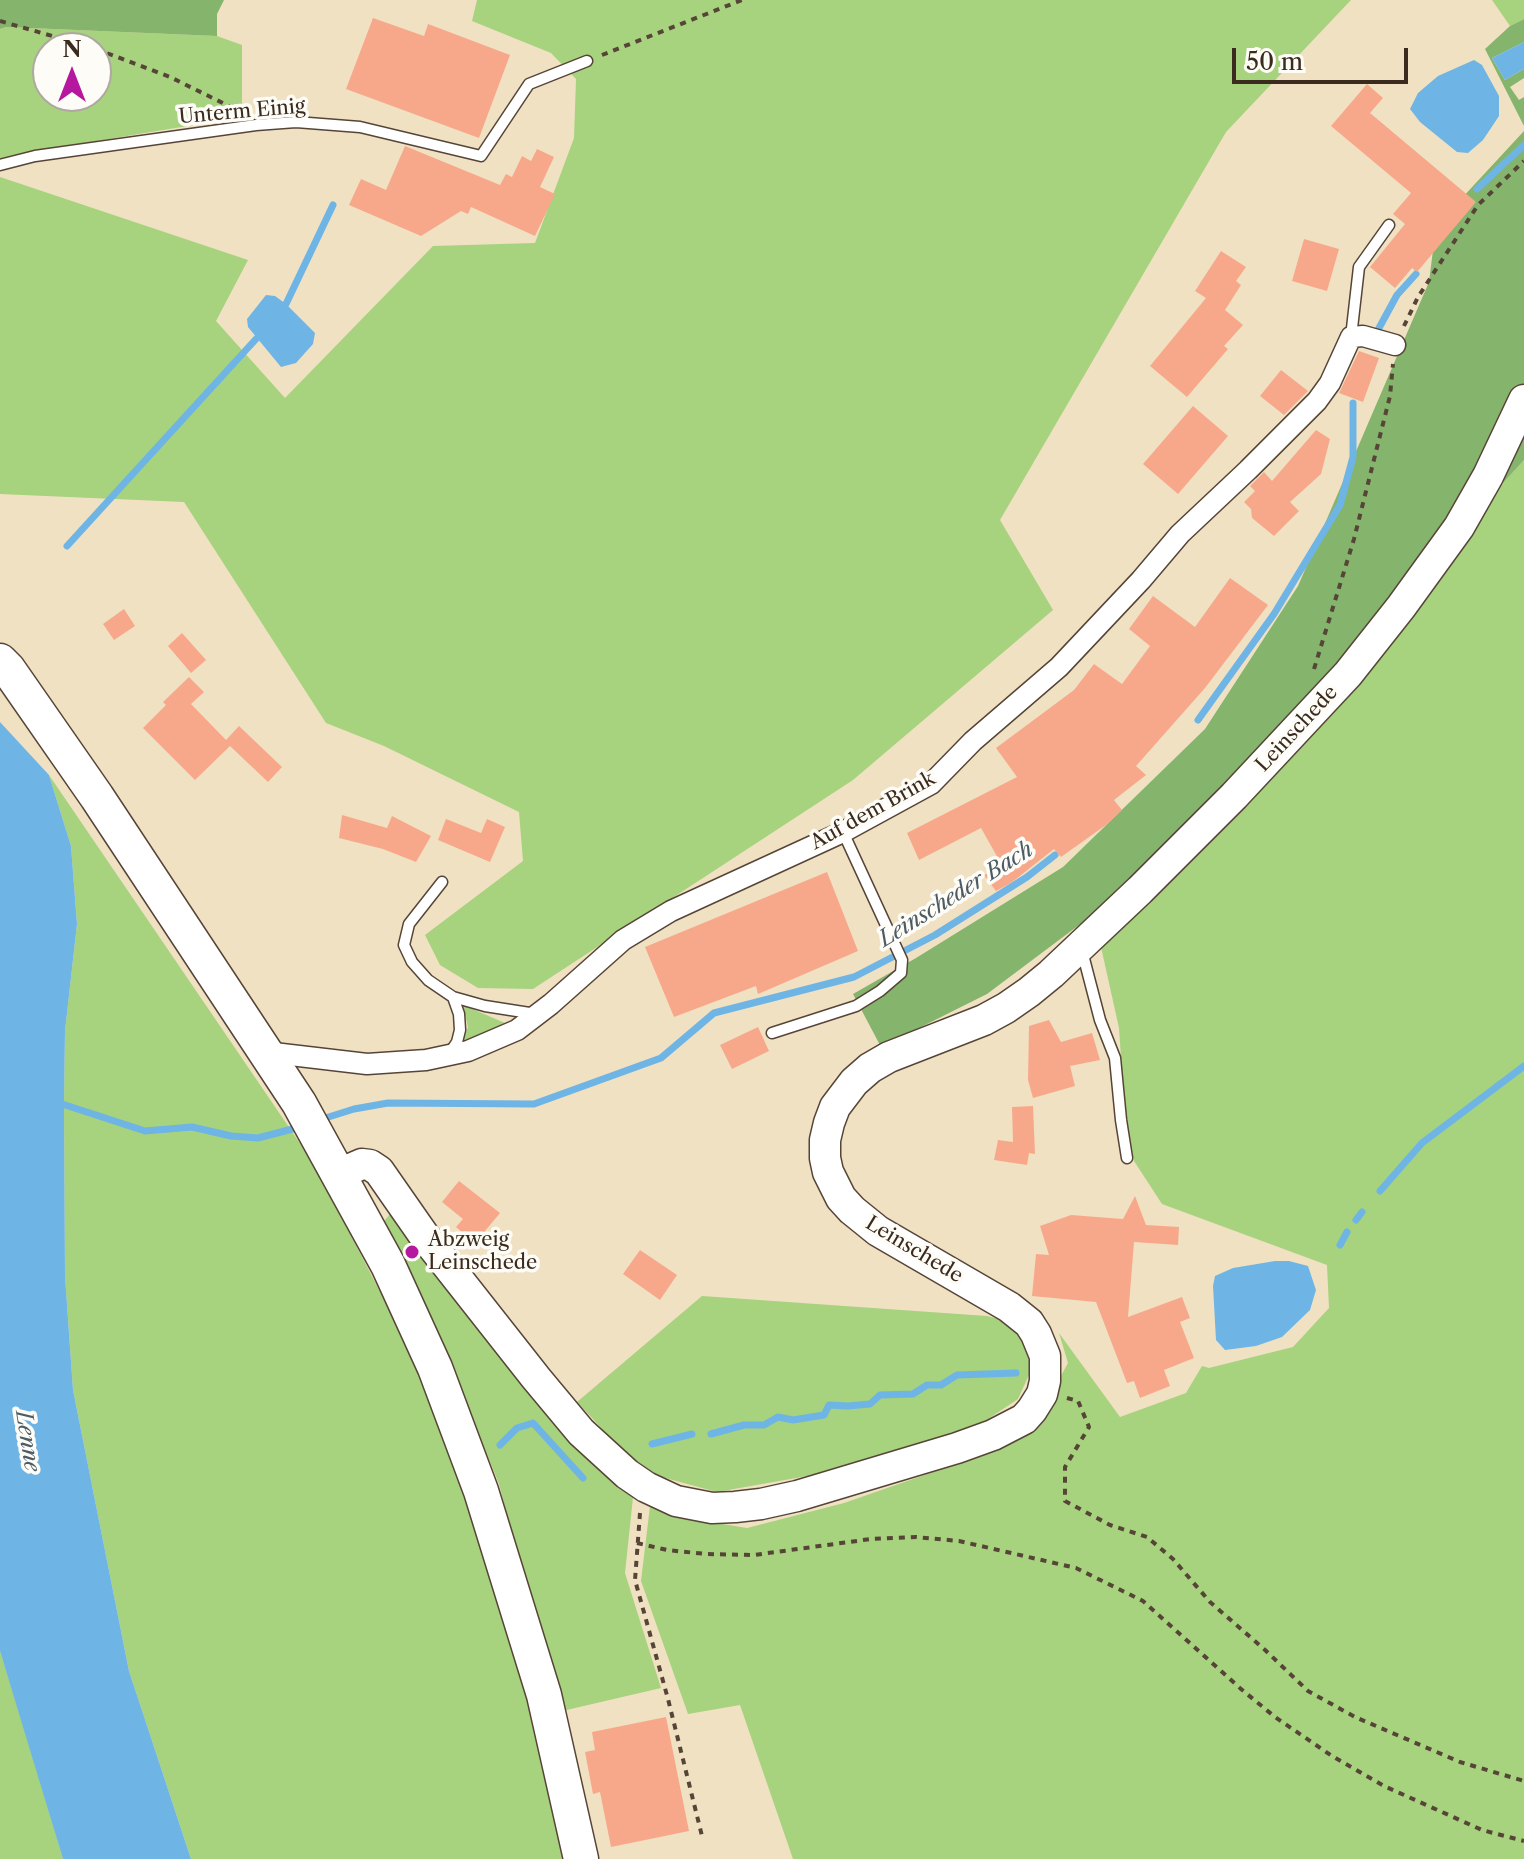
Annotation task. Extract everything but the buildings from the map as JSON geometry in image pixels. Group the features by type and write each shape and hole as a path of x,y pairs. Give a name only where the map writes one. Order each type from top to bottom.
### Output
{"main road":[{"name":"Leinschede","path":"1042,1394 1045,1356 1029,1323 1001,1301 891,1239 841,1198 828,1172 825,1158 825,1140 835,1107 854,1082 889,1057 961,1030 1006,1008 1051,974 1172,859 1348,674 1401,607 1459,527 1488,476 1524,400"},
{"path":"0,661 97,797 307,1117 388,1265 435,1368 481,1491 544,1695 581,1859"},
{"path":"339,1174 362,1164 379,1171 425,1237 581,1432 646,1487 676,1501 712,1508 761,1504 797,1496 993,1435 1024,1419 1042,1394"}],"street":[{"path":"1351,337 1363,336 1395,345"},
{"name":"Auf dem Brink","path":"265,1052 367,1064 426,1060 468,1051 517,1030 623,940 671,911 843,832 931,784 973,741 1059,667 1180,534 1317,401 1330,383 1351,337"}],"lane":[{"name":"Unterm Einig","path":"0,165 35,156 296,122 360,127 481,156 529,84 587,61"},
{"path":"1351,337 1359,267 1389,225"},
{"path":"772,1033 856,1006 901,973 902,960 843,832"},
{"path":"442,882 409,924 404,945 412,962 428,980 453,997 485,1006 538,1014"},
{"path":"1081,946 1100,1020 1115,1058 1127,1158"},
{"path":"448,1056 460,1030 453,997"}],"path":[{"path":"587,61 742,0"},
{"path":"0,21 39,32"},
{"path":"112,55 170,77 264,124"},
{"path":"1308,718 1307,691 1354,539 1390,396 1395,345 1418,297 1478,205 1524,161"},
{"path":"1042,1394 1078,1401 1089,1427 1065,1467 1065,1501 1110,1525 1147,1537 1173,1559 1210,1602 1308,1691 1355,1717 1460,1762 1524,1781"},
{"path":"646,1487 639,1519 635,1580 703,1840"},
{"path":"637,1543 667,1550 754,1555 871,1539 916,1537 959,1541 1076,1568 1143,1601 1275,1717 1332,1756 1384,1786 1470,1825 1524,1841"}],"green space":[{"path":"0,0 224,0 217,14 217,36 0,29"},
{"path":"477,0 1351,0 1226,132 1000,520 1053,610 853,780 533,989 478,988 440,965 425,935 523,861 519,812 384,746 326,723 184,502 0,494 0,177 248,260 216,321 285,398 433,246 535,243 574,138 576,79 551,53 472,21"},
{"path":"1492,0 1524,0 1524,19 1510,26"},
{"path":"1524,19 1524,42 1492,58 1505,80 1524,69 1524,78 1510,87 1519,100 1524,97 1524,126 1485,49 1510,26"},
{"path":"6,27 217,36 242,45 242,117 36,151 0,161 0,29"},
{"path":"1524,131 1524,460 1448,534 1343,675 1087,919 987,994 881,1047 853,994 1063,867 1205,729 1298,586 1429,282 1436,226"},
{"path":"1524,460 1524,1859 793,1859 740,1705 688,1714 641,1581 650,1506 693,1519 747,1528 844,1503 962,1462 1040,1414 1068,1363 1059,1333 1120,1417 1186,1393 1202,1366 1209,1368 1293,1347 1329,1308 1327,1265 1162,1204 1134,1161 1125,1118 1119,1028 1101,947 1249,804 1365,678 1419,609 1504,482"},
{"path":"49,775 314,1164 424,1377 530,1695 569,1859 191,1859 129,1671 73,1390 65,1276 64,1105 65,1031 77,924 71,846"},
{"path":"463,1005 505,1023 463,1041 468,1027"},
{"path":"393,1211 561,1432 633,1497 625,1573 661,1688 558,1712 499,1484 447,1357 384,1221"},
{"path":"702,1296 987,1316 1025,1325 1040,1351 1018,1399 955,1441 847,1469 717,1492 658,1476 623,1451 577,1402"},
{"path":"0,1651 33,1757 63,1859 0,1859"}],"water":[{"path":"1524,42 1524,69 1505,80 1492,58"},
{"path":"1474,60 1482,65 1499,96 1499,116 1483,140 1468,153 1457,152 1420,122 1410,109 1418,93 1438,76"},
{"path":"266,295 275,296 286,304 315,333 313,344 296,363 281,367 248,327 247,319"},
{"name":"Lenne","path":"0,722 49,775 71,846 77,924 65,1031 64,1105 65,1276 73,1390 129,1671 191,1859 63,1859 0,1651"},
{"path":"1275,1261 1308,1266 1316,1290 1310,1310 1282,1337 1256,1346 1225,1350 1216,1340 1215,1276 1233,1268"}],"waterway":[{"name":"Leinscheder Bach","path":"1477,189 1524,145"},
{"path":"286,304 333,205"},
{"name":"Leinscheder Bach","path":"1379,328 1397,295 1416,274"},
{"path":"67,546 256,339"},
{"name":"Leinscheder Bach","path":"1198,720 1274,614 1340,505 1353,457 1353,403"},
{"name":"Leinscheder Bach","path":"319,1120 388,1103 534,1104 661,1058 714,1013 854,977 935,935 1027,877 1055,855"},
{"path":"1380,1191 1422,1143 1524,1066"},
{"name":"Leinscheder Bach","path":"56,1102 145,1131 192,1127 231,1136 258,1138 300,1127"},
{"path":"1356,1220 1362,1212"},
{"path":"1340,1245 1347,1232"},
{"path":"711,1434 744,1425 764,1425 778,1417 793,1420 824,1415 829,1405 870,1404 880,1395 913,1394 927,1385 941,1385 957,1375 1016,1373"},
{"path":"500,1445 517,1428 533,1423 583,1478"},
{"path":"652,1444 692,1434"}],"place":[{"name":"Abzweig Leinschede","path":"412,1252"}]}
